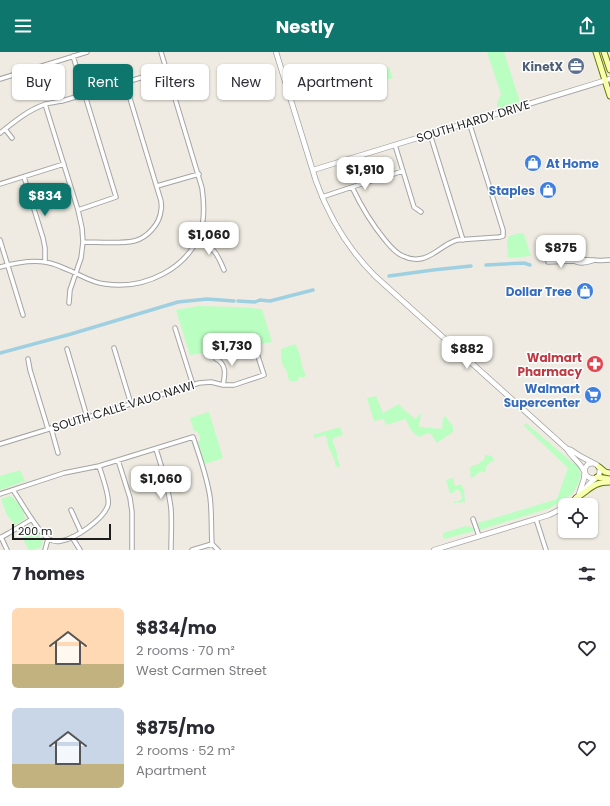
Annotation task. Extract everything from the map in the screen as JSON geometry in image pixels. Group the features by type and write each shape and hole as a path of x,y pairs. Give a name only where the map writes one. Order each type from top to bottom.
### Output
{"main road":[{"path":"596,52 607,80 610,96"},
{"path":"604,52 610,70"},
{"path":"599,467 605,472 610,473"},
{"path":"596,478 610,480"},
{"path":"578,496 594,485 610,480"}],"street":[{"path":"0,78 87,52"},
{"path":"161,52 165,64"},
{"path":"276,52 322,197 344,239 359,259 377,278 567,449 580,464 588,477 596,478"},
{"path":"73,56 76,64"},
{"name":"SOUTH HARDY DRIVE","path":"313,170 607,80"},
{"path":"0,133 23,115 35,108 45,104 73,98"},
{"path":"78,210 116,197 87,100"},
{"path":"83,242 133,241 143,238 151,231 158,221 161,211 161,201 131,100"},
{"path":"0,267 25,262 45,262 88,280 118,286 136,284 156,278 169,271 182,260 190,251 201,230 204,206 199,174 176,100"},
{"path":"45,104 78,210 82,228 83,242 81,258 70,290 69,303"},
{"path":"352,187 375,228 394,250 402,256 417,259 426,257 450,242 457,240 503,236 503,230 469,122"},
{"path":"5,129 12,138"},
{"path":"430,134 463,240"},
{"path":"395,145 414,207 421,212"},
{"path":"0,184 64,164"},
{"path":"322,197 403,171"},
{"path":"157,186 199,174"},
{"path":"24,176 43,238 45,262"},
{"path":"0,240 23,316"},
{"path":"196,240 206,244 217,254 224,270"},
{"path":"548,262 574,261 577,259 610,260"},
{"path":"175,328 193,384"},
{"name":"SOUTH CALLE VAUO NAWI","path":"0,444 193,384 210,382 223,385 234,385 264,375 255,347"},
{"path":"114,348 131,404"},
{"path":"67,349 87,417"},
{"path":"216,358 221,361 224,367 225,374 223,385"},
{"path":"28,359 30,370 58,453"},
{"path":"0,494 64,473 99,466 193,437 208,486 211,512 212,544 218,550"},
{"path":"156,449 167,488 171,509 171,550"},
{"path":"567,449 599,467 600,472 596,478 588,484 578,496"},
{"path":"118,460 130,498 132,512 132,550"},
{"path":"578,496 586,466 592,463"},
{"path":"13,490 40,532 48,539 55,542 60,542 81,532 102,515 108,504 99,466"},
{"path":"71,510 81,532"},
{"path":"434,550 549,515 558,510"},
{"path":"474,518 479,536"},
{"path":"7,550 0,537 32,519"},
{"path":"536,519 546,550"},
{"path":"72,537 80,550"},
{"path":"45,550 48,539"},
{"path":"192,550 212,544"}],"green space":[{"path":"487,52 504,52 520,102 497,110 497,103 501,94"},
{"path":"389,67 393,78 387,79 387,68"},
{"path":"521,233 524,234 531,256 508,258 507,242 509,236"},
{"path":"198,306 262,309 272,342 190,355 176,310"},
{"path":"295,344 306,376 299,377 297,381 290,381 281,360 281,349"},
{"path":"376,396 383,413 399,404 415,419 421,414 419,426 442,429 443,418 445,416 453,426 453,432 437,443 431,434 428,433 419,437 411,429 406,419 386,425 384,419 374,421 367,398"},
{"path":"209,412 223,458 205,464 198,442 200,440 200,436 196,431 194,431 190,418"},
{"path":"526,423 578,466 581,475 578,485 572,494 566,498 558,498 558,503 550,508 480,530 478,523 557,499 568,468 524,426"},
{"path":"340,427 343,435 332,439 340,464 339,467 337,467 328,446 327,438 324,435 314,438 313,435"},
{"path":"485,455 492,456 494,461 487,465 485,473 481,471 471,479 470,468 484,460"},
{"path":"20,470 25,481 0,490 0,476"},
{"path":"454,478 454,484 456,486 461,484 464,490 465,502 454,503 454,501 457,502 462,499 462,496 456,489 453,493 450,493 446,480"},
{"path":"10,496 18,502 25,516 25,519 15,525 7,515 1,499"},
{"path":"29,526 36,530 41,537 43,543 40,548 29,550 19,532"},
{"path":"466,526 473,528 474,531 444,539 443,533"}],"waterway":[{"path":"486,265 524,263 530,265"},
{"path":"389,276 471,266"},
{"path":"238,301 270,301 313,290"},
{"path":"0,353 71,334 178,302 207,299 234,301"}],"place":[{"name":"KinetX","path":"576,66"},
{"name":"At Home","path":"533,163"},
{"name":"Staples","path":"548,190"},
{"name":"Dollar Tree","path":"585,291"},
{"name":"Walmart Pharmacy","path":"595,364"},
{"name":"Walmart Supercenter","path":"593,395"}]}
